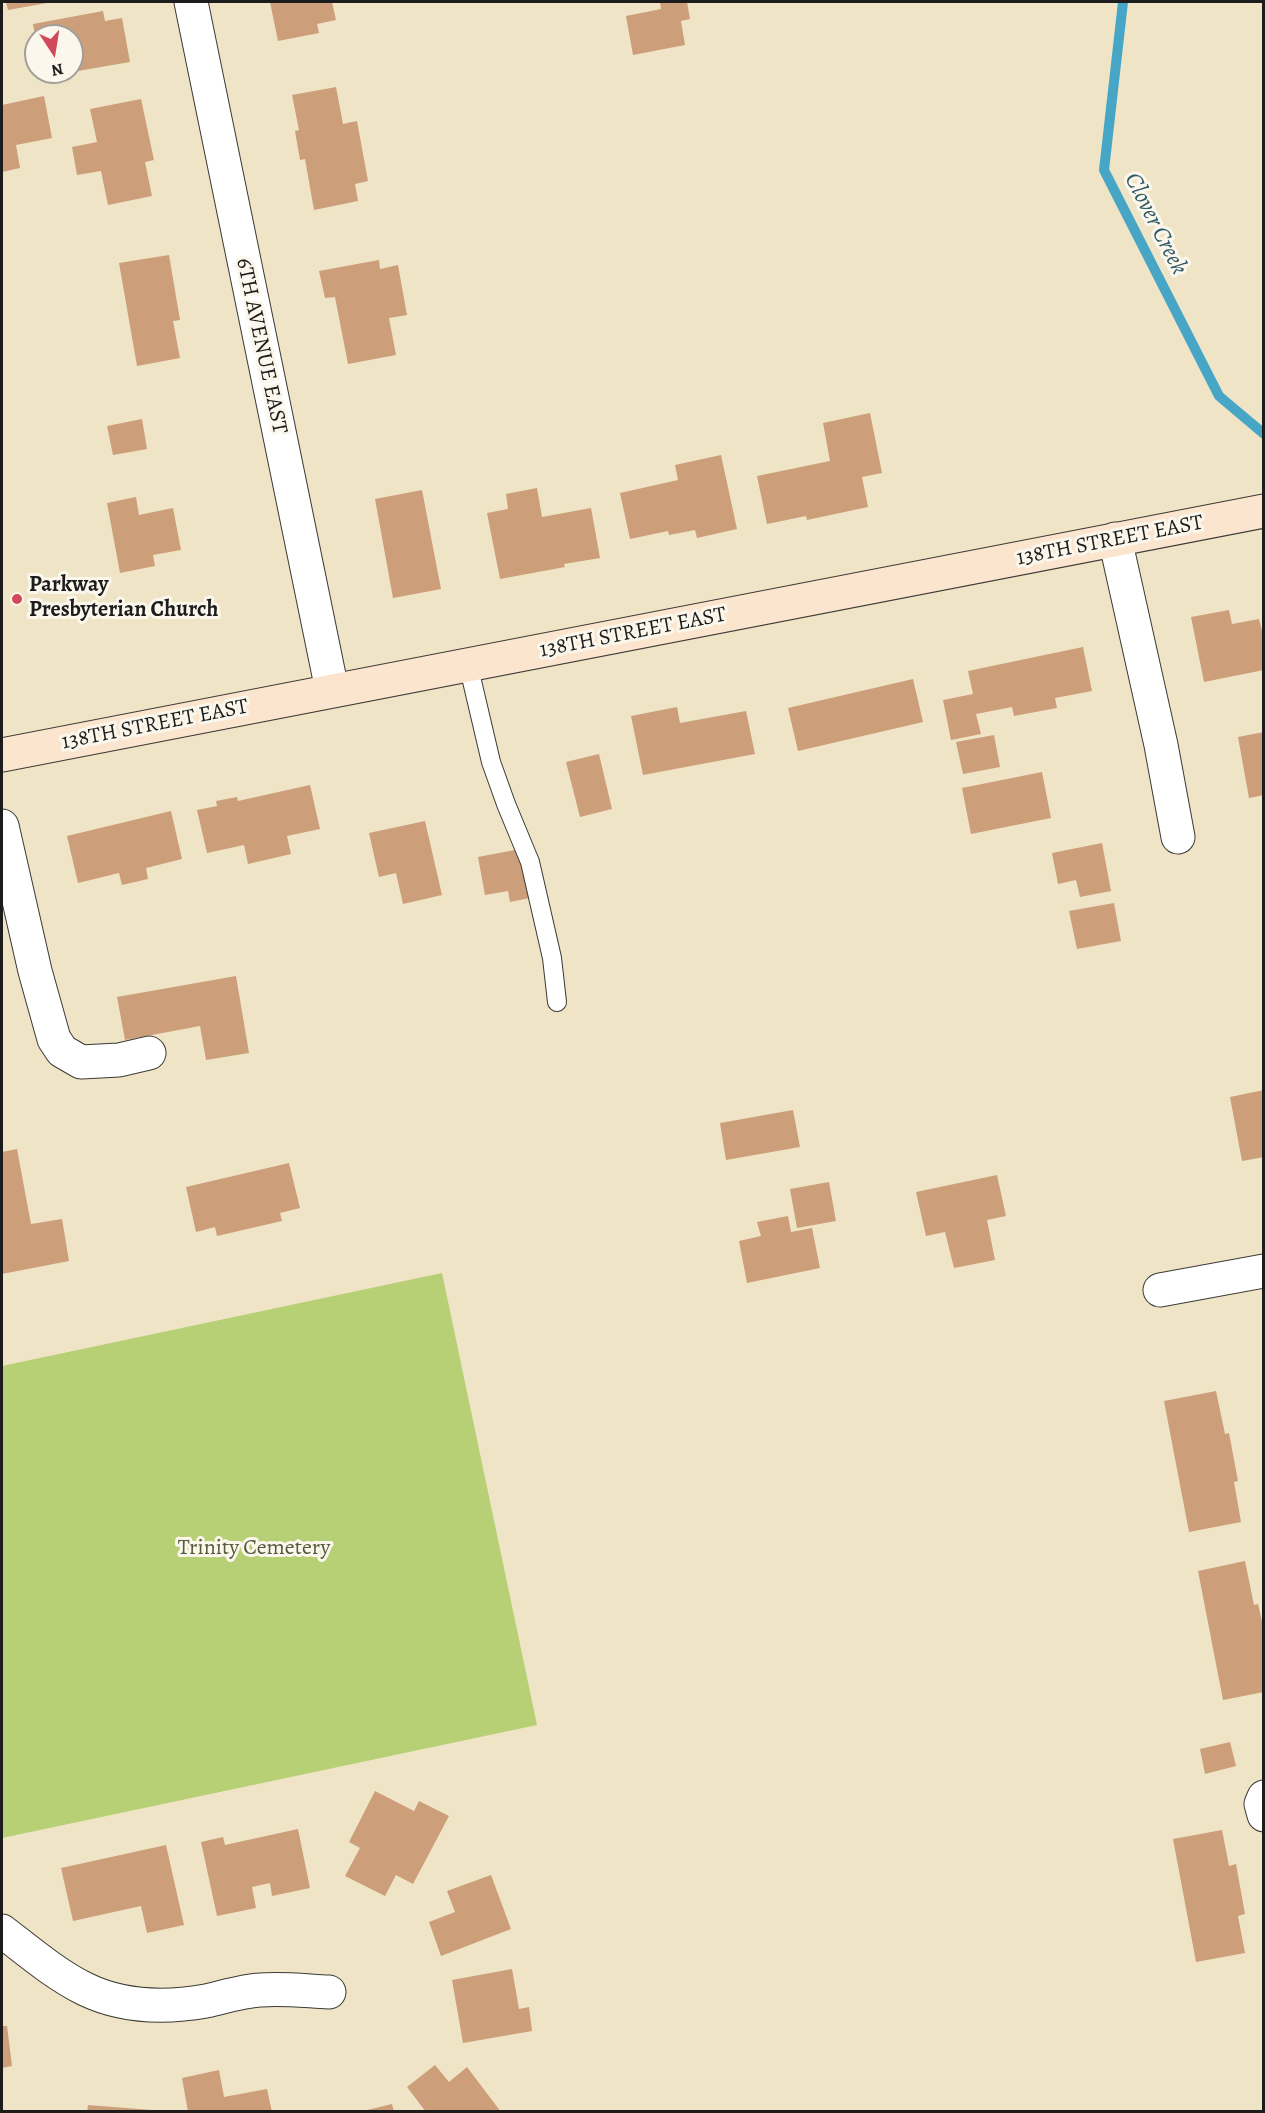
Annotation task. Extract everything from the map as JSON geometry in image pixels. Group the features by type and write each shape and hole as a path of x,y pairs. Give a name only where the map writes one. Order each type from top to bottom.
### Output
{"street":[{"name":"6TH AVENUE EAST","path":"191,2 332,690"},
{"name":"138TH STREET EAST","path":"2,755 1263,511"},
{"path":"1115,539 1161,745 1178,837"},
{"path":"2,826 35,971 54,1039 62,1051 81,1062 96,1063 149,1053"},
{"path":"1160,1290 1263,1271"},
{"path":"1263,1797 1261,1804 1263,1815"},
{"path":"2,1931 84,1988 105,1997 134,2004 165,2006 260,1990 329,1992"}],"lane":[{"path":"468,664 491,762 530,862 552,958 557,1002"}],"green space":[{"name":"Trinity Cemetery","path":"442,1273 537,1725 2,1838 2,1366"}],"building":[{"path":"6,2 47,2 47,3 8,10"},
{"path":"270,2 332,2 336,20 317,24 319,33 278,41"},
{"path":"660,2 687,2 690,19 681,21 685,45 633,55 626,16 661,9"},
{"path":"103,11 105,21 122,18 130,62 84,70 84,24 33,24"},
{"path":"336,87 343,124 357,121 368,181 355,184 358,201 314,210 305,159 300,160 295,131 299,130 292,95"},
{"path":"44,96 52,138 16,145 20,168 2,172 2,105"},
{"path":"141,99 154,160 145,162 152,196 108,205 101,171 77,175 72,147 97,142 90,109"},
{"path":"169,255 180,320 173,321 180,358 137,366 119,263"},
{"path":"379,260 380,269 398,265 407,315 389,318 396,355 348,364 335,297 325,298 319,271"},
{"path":"870,413 882,473 862,477 868,507 807,520 806,516 767,524 757,476 830,461 823,423"},
{"path":"142,419 147,449 113,455 107,426"},
{"path":"721,455 737,529 697,538 695,530 669,535 668,531 630,539 620,493 678,480 675,465"},
{"path":"537,488 542,517 591,508 600,558 500,579 487,513 508,509 506,494"},
{"path":"422,490 441,589 393,598 375,499"},
{"path":"136,497 139,515 173,508 181,550 153,555 155,566 120,573 107,503"},
{"path":"1229,610 1232,624 1259,619 1264,639 1264,670 1204,682 1191,617"},
{"path":"1083,647 1092,691 1055,698 1057,708 1014,716 1012,707 976,714 981,734 951,740 943,700 973,694 968,671"},
{"path":"913,679 923,722 798,751 788,708"},
{"path":"677,707 680,723 746,711 755,754 643,775 631,716"},
{"path":"1264,732 1264,795 1249,798 1238,737"},
{"path":"994,735 1000,767 963,774 956,742"},
{"path":"599,754 612,809 580,817 566,762"},
{"path":"1042,772 1051,818 971,834 962,788"},
{"path":"310,785 320,829 287,836 291,854 248,864 244,845 207,853 197,810 217,806 216,801 237,797 238,801"},
{"path":"171,811 182,859 146,868 148,879 122,885 119,873 78,883 67,836"},
{"path":"425,821 442,895 403,904 396,873 379,877 369,833"},
{"path":"1102,843 1111,891 1080,897 1076,880 1058,884 1052,853"},
{"path":"520,849 530,898 510,902 508,891 485,895 478,857"},
{"path":"1114,903 1121,941 1077,949 1069,911"},
{"path":"236,976 249,1053 206,1060 200,1026 125,1040 117,997"},
{"path":"1264,1090 1264,1157 1242,1161 1230,1097"},
{"path":"793,1110 800,1147 726,1160 720,1123"},
{"path":"17,1149 31,1224 62,1219 69,1261 2,1274 2,1152"},
{"path":"289,1163 300,1208 280,1213 282,1221 217,1236 215,1227 196,1232 186,1187"},
{"path":"997,1175 1006,1216 987,1220 995,1260 954,1268 945,1232 926,1236 916,1192"},
{"path":"829,1182 836,1221 797,1228 790,1189"},
{"path":"788,1216 791,1232 812,1228 820,1268 747,1283 739,1241 761,1236 757,1222"},
{"path":"1216,1391 1225,1434 1229,1433 1238,1481 1234,1482 1241,1522 1189,1532 1164,1401"},
{"path":"1245,1561 1254,1605 1258,1604 1264,1630 1264,1692 1223,1700 1198,1571"},
{"path":"1230,1742 1236,1766 1205,1774 1200,1749"},
{"path":"375,1791 414,1811 419,1801 449,1816 413,1884 396,1875 385,1896 345,1876 360,1848 349,1842"},
{"path":"298,1829 310,1888 272,1896 270,1883 252,1887 256,1908 217,1916 201,1842 223,1837 225,1845"},
{"path":"1222,1830 1229,1866 1236,1864 1245,1914 1238,1916 1245,1953 1196,1962 1173,1839"},
{"path":"166,1845 184,1925 147,1933 141,1906 73,1921 61,1868"},
{"path":"491,1875 511,1929 441,1956 429,1922 455,1912 447,1891"},
{"path":"512,1969 519,2009 529,2007 532,2031 463,2043 452,1980"},
{"path":"2,2026 7,2026 12,2066 2,2068"},
{"path":"435,2065 449,2082 467,2067 501,2112 426,2112 407,2087"},
{"path":"219,2070 224,2097 267,2089 272,2112 188,2112 182,2078"},
{"path":"392,2104 394,2112 363,2112 363,2111"},
{"path":"88,2105 152,2110 152,2112 87,2112"}],"waterway":[{"name":"Clover Creek","path":"1123,2 1104,170 1219,396 1264,434"}],"place":[{"name":"Parkway Presbyterian Church","path":"17,599"}]}
